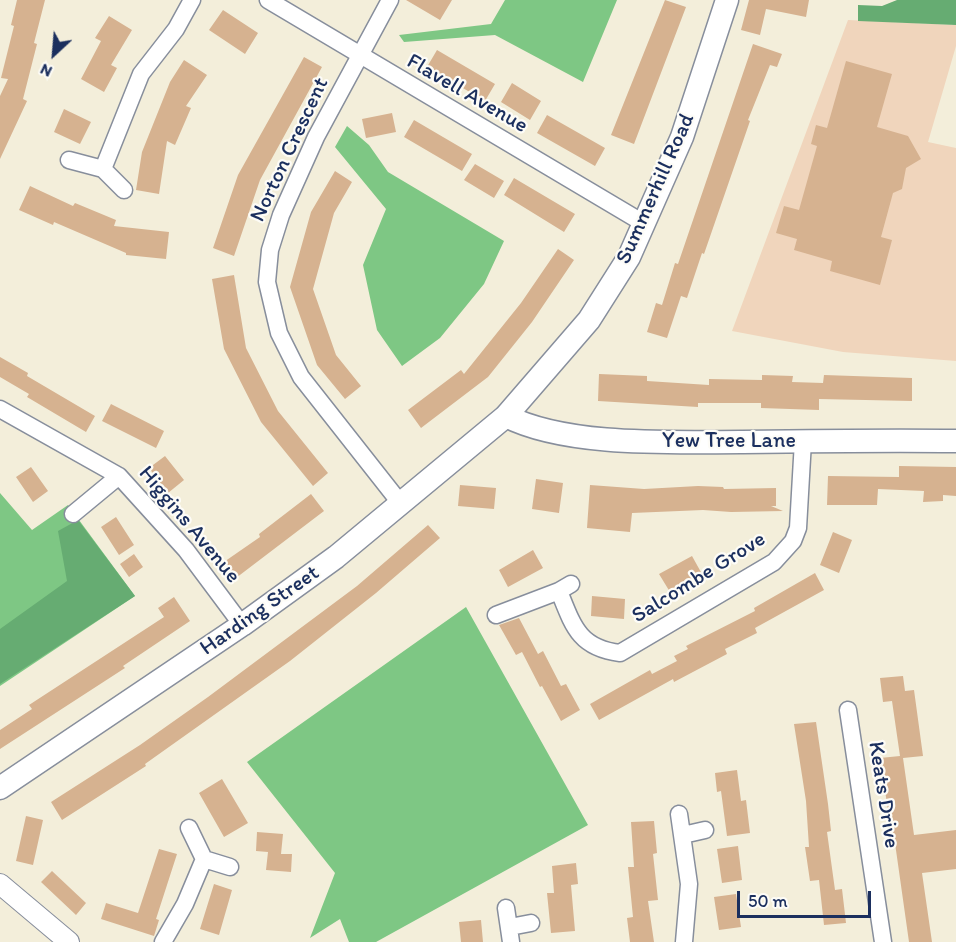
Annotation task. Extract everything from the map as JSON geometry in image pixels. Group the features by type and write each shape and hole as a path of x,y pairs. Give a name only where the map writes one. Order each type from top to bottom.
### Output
{"main road":[{"name":"Summerhill Road","path":"506,416 589,320 629,257 682,137 727,0"},
{"name":"Harding Street","path":"0,788 242,626 336,557 506,416"},
{"name":"Yew Tree Lane","path":"506,416 524,425 556,435 688,442 956,441"}],"street":[{"path":"103,169 141,74 176,29 192,0"},
{"name":"Flavell Avenue","path":"267,0 360,58 645,224"},
{"name":"Norton Crescent","path":"390,0 316,137 281,215 270,250 267,282 279,333 301,377 401,504"},
{"path":"69,160 103,169 124,190"},
{"name":"Higgins Avenue","path":"0,409 119,476 186,550 242,626"},
{"name":"Salcombe Grove","path":"496,615 565,588 570,618 585,640 600,650 620,653 774,562 793,541 798,528 803,441"},
{"path":"73,514 119,476"},
{"name":"Keats Drive","path":"855,720 883,942"},
{"path":"679,814 689,884 684,942"},
{"path":"189,828 204,859 230,867"},
{"path":"682,835 705,830"},
{"path":"163,942 185,904 204,859"},
{"path":"0,884 69,942"},
{"path":"506,908 511,934 531,923"}],"shaded area":[{"path":"848,20 956,25 956,46 928,142 956,148 956,361 843,352 732,331"}],"green space":[{"path":"505,0 617,0 583,82 495,35 404,42 399,35 491,24"},
{"path":"897,0 956,0 956,25 858,21 858,5 882,6"},
{"path":"347,126 369,145 388,172 504,241 484,284 440,338 402,366 377,330 363,265 386,209 335,147"},
{"path":"0,493 32,530 68,505 135,596 0,686"},
{"path":"78,520 135,596 0,684 0,629 67,581 58,531"},
{"path":"466,607 588,825 376,942 349,942 340,919 310,938 335,873 247,762"}],"building":[{"path":"17,0 45,0 23,99 27,101 0,159 0,96 8,79 1,78 14,26 11,25"},
{"path":"406,0 452,0 440,20"},
{"path":"665,0 686,7 634,144 611,135"},
{"path":"749,0 809,0 806,17 766,9 760,35 741,30"},
{"path":"223,10 258,33 245,54 209,30"},
{"path":"109,16 132,30 111,65 117,68 104,92 81,79 101,41 95,38"},
{"path":"753,44 782,54 777,67 770,65 748,120 750,121 687,298 681,296 667,338 647,332 656,303 662,305 675,263 678,264"},
{"path":"437,50 495,84 485,101 427,67"},
{"path":"304,57 322,67 260,180 234,256 213,248 238,175"},
{"path":"184,60 207,75 186,106 191,108 175,145 167,141 159,194 136,190 142,152 170,82"},
{"path":"846,61 892,74 877,127 908,136 921,159 906,168 902,189 893,193 881,237 892,240 880,285 830,271 832,261 794,250 797,239 776,233 784,206 799,210 817,146 811,144 816,125 827,128"},
{"path":"512,83 541,101 530,120 501,102"},
{"path":"64,109 91,122 80,144 54,132"},
{"path":"392,113 396,132 366,138 362,119"},
{"path":"547,115 605,148 595,166 537,133"},
{"path":"414,120 472,154 462,171 404,137"},
{"path":"475,164 504,181 494,198 464,180"},
{"path":"335,171 352,182 334,213 313,289 336,355 361,386 345,399 317,365 290,287 311,212"},
{"path":"514,178 575,214 564,232 504,195"},
{"path":"30,186 73,206 75,203 116,220 114,226 169,232 166,259 126,255 126,253 54,222 53,225 19,210"},
{"path":"558,249 574,260 532,322 488,377 421,428 408,410 461,370 464,374 521,303"},
{"path":"234,275 246,348 278,411 328,473 313,486 261,422 224,349 212,279"},
{"path":"0,357 28,373 27,376 95,416 86,432 27,397 29,394 0,377"},
{"path":"599,374 647,376 647,381 709,385 709,379 762,380 762,375 793,376 792,382 823,383 824,375 912,378 912,401 819,399 819,410 761,408 761,403 698,403 698,407 598,401"},
{"path":"111,404 164,431 156,448 102,421"},
{"path":"165,456 184,480 168,493 149,468"},
{"path":"899,466 956,467 956,496 943,495 943,501 923,502 924,491 878,489 877,505 827,505 828,476 899,477"},
{"path":"31,467 48,491 33,502 16,477"},
{"path":"536,479 563,483 559,513 532,509"},
{"path":"460,485 496,488 494,509 458,506"},
{"path":"590,485 644,489 698,486 723,487 724,489 776,488 776,506 771,506 783,511 703,510 632,513 630,532 587,528"},
{"path":"311,494 324,511 232,581 221,564 260,537 259,534"},
{"path":"116,517 134,545 119,555 101,527"},
{"path":"428,525 440,538 376,593 290,661 145,764 146,766 62,820 51,802 140,745 208,697 357,586"},
{"path":"833,532 852,540 839,573 820,565"},
{"path":"533,550 543,568 508,587 499,570"},
{"path":"134,554 143,567 129,577 120,564"},
{"path":"692,556 702,574 670,592 659,574"},
{"path":"815,573 824,590 755,628 757,633 725,649 727,654 674,682 673,679 599,720 590,704 650,670 652,674 677,661 674,656 688,649 686,646 755,611 754,608"},
{"path":"592,596 625,599 624,619 591,616"},
{"path":"174,597 190,621 123,666 125,668 0,749 0,730 32,709 29,705 164,617 158,608"},
{"path":"519,618 538,654 543,651 561,686 566,684 580,710 561,721 522,652 516,655 499,625"},
{"path":"903,676 905,691 914,690 923,756 903,758 914,835 956,830 956,869 922,873 932,942 909,942 880,758 900,756 892,701 883,702 880,678"},
{"path":"816,722 828,804 831,831 827,832 835,890 842,889 846,923 824,925 819,880 810,881 805,847 809,847 806,801 794,724"},
{"path":"737,770 741,801 746,800 750,833 727,836 721,791 717,792 715,773"},
{"path":"222,779 248,823 224,837 199,793"},
{"path":"26,816 43,820 33,865 16,861"},
{"path":"654,821 657,853 653,854 658,900 648,901 654,942 630,942 627,918 633,917 628,867 634,867 631,822"},
{"path":"257,832 283,834 281,854 292,854 291,872 266,870 268,852 256,851"},
{"path":"738,846 742,880 722,883 717,849"},
{"path":"159,849 177,854 156,919 159,920 154,936 101,919 106,903 138,913"},
{"path":"576,863 578,884 571,885 575,931 551,933 547,893 554,893 552,866"},
{"path":"52,871 86,903 76,915 41,882"},
{"path":"214,884 232,890 219,935 200,929"},
{"path":"736,894 741,927 719,930 714,897"},
{"path":"481,920 483,942 461,942 459,922"}]}
